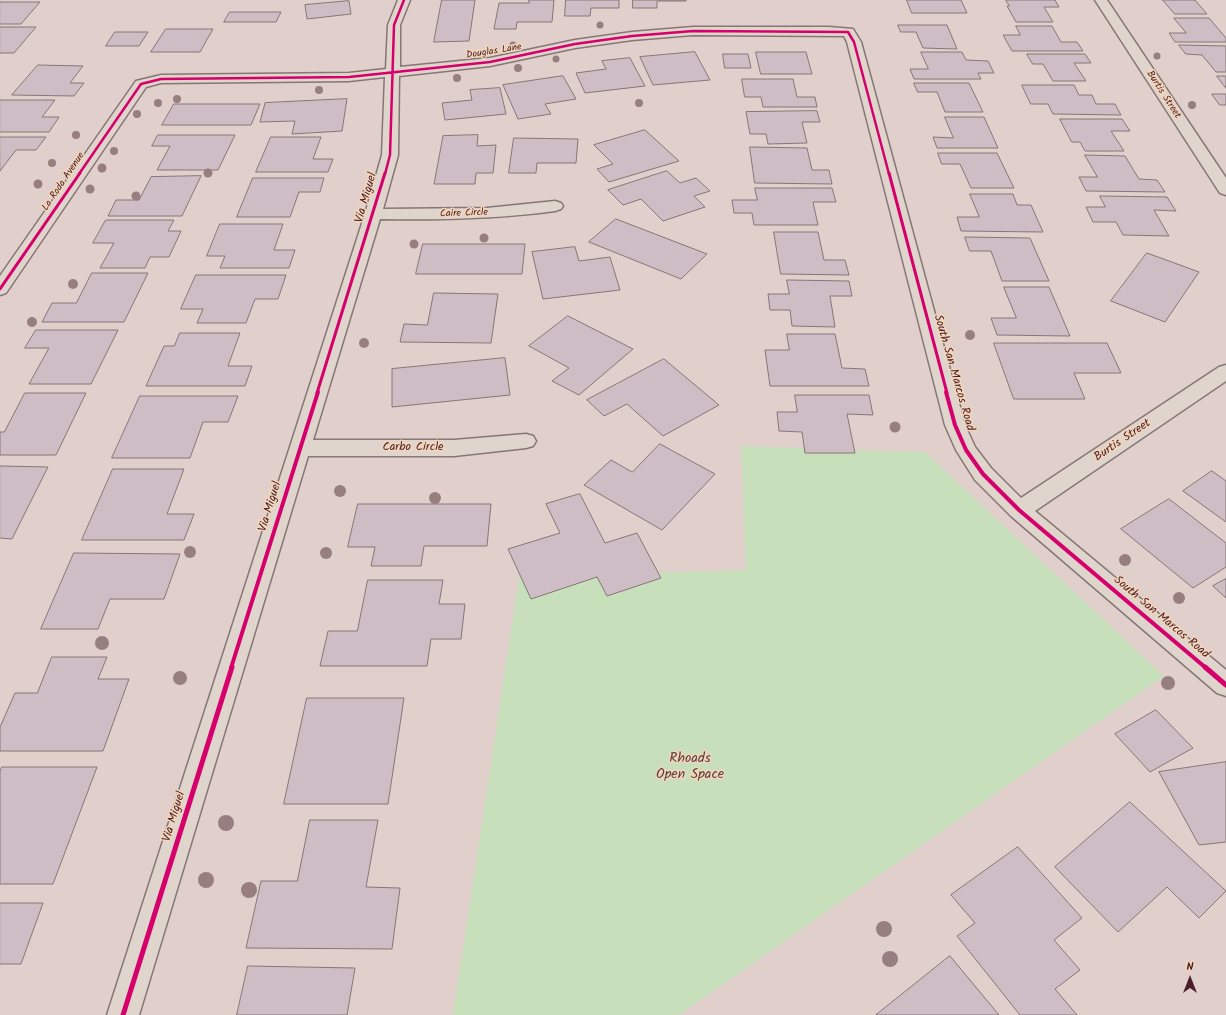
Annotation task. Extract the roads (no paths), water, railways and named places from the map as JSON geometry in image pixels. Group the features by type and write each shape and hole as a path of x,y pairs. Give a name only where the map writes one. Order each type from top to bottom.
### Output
{"street":[{"name":"Via Miguel","path":"123,1015 373,214 390,155 394,25 404,0"},
{"name":"Burtis Street","path":"1101,0 1226,190"},
{"name":"Douglas Lane","path":"141,84 161,79 195,80 349,77 393,73 490,62 575,44 632,36 693,31 848,32"},
{"name":"South San Marcos Road","path":"848,32 854,42 955,425 966,450 983,474 1019,510 1226,685"},
{"name":"La Roda Avenue","path":"0,289 141,84"},
{"name":"Caire Circle","path":"373,214 460,215 518,212 555,206"},
{"name":"Burtis Street","path":"1019,510 1226,372"},
{"name":"Carbo Circle","path":"300,448 454,448 526,441"}],"park label":[{"name":"Rhoads Open Space","path":"690,768"}]}
